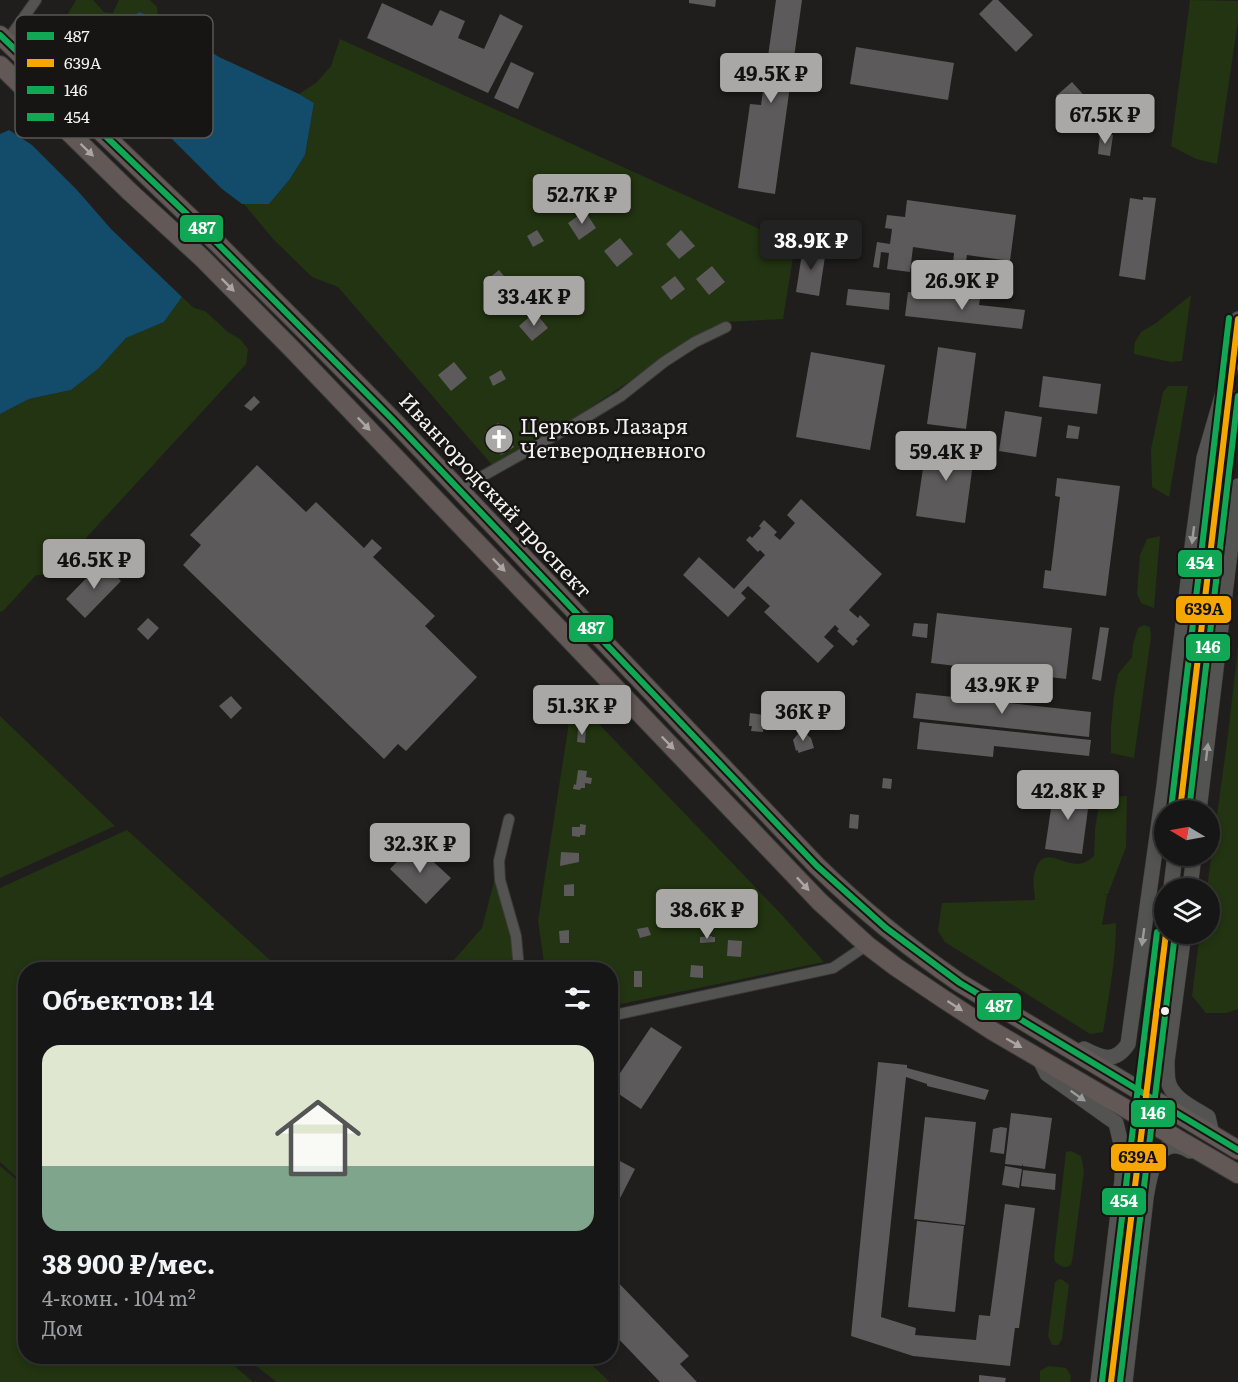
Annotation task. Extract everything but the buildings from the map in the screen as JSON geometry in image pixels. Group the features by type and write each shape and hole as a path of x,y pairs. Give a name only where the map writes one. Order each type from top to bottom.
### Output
{"highway":[{"name":"Ивангородский проспект","path":"4,38 15,49"},
{"name":"Ивангородский проспект","path":"0,65 15,80"},
{"name":"Ивангородский проспект","path":"75,138 202,258 284,340 820,902 867,945 991,1030 1236,1173"},
{"name":"Ивангородский проспект","path":"108,138 225,251 392,419 809,858 845,893 923,958 994,1004 1238,1150"}],"main road":[{"path":"1181,800 1238,319"},
{"path":"1234,355 1238,412"},
{"path":"1043,1033 1054,1033 1100,1058 1114,1057 1128,1044 1164,786 1204,458 1234,355"},
{"path":"1200,800 1238,486"},
{"path":"1111,1382 1165,944"},
{"path":"1183,944 1167,1061 1168,1082 1171,1089 1184,1102 1208,1117 1212,1134"},
{"path":"1038,1056 1047,1074 1116,1123 1123,1152 1122,1180 1098,1382"},
{"path":"1125,1382 1146,1197 1156,1158 1161,1151 1170,1146 1181,1145 1225,1171 1236,1173"}],"street":[{"path":"23,15 36,0"},
{"path":"4,38 15,25"},
{"path":"461,492 481,477 621,396 664,362 695,342 726,327"},
{"path":"509,819 499,861 500,880 516,936 518,962"},
{"path":"618,1014 833,968 867,945"}],"green space":[{"path":"76,0 93,0 104,12 113,13 119,0 150,0 157,7 158,15 139,12 135,15 67,15"},
{"path":"1190,0 1238,1 1238,20 1217,164 1196,159 1171,146"},
{"path":"340,39 795,245 783,319 726,322 711,327 555,431 494,467 338,287 312,277 273,239 244,204 269,204 290,179 305,155 314,103 299,94 316,83 331,66"},
{"path":"1191,295 1182,361 1171,362 1134,354 1135,342 1141,332"},
{"path":"182,297 194,308 205,311 228,332 240,339 248,349 246,364 52,575 36,575 0,612 0,414 29,399 71,390 98,369 126,338 164,322"},
{"path":"1168,386 1188,386 1169,497 1152,487 1151,449 1163,392"},
{"path":"1160,536 1154,608 1141,603 1137,594 1140,555 1147,539"},
{"path":"1144,625 1150,627 1151,637 1134,758 1111,753 1111,726 1118,674 1132,657 1138,628"},
{"path":"1238,646 1238,1009 1226,1013 1206,1013 1192,996 1199,944 1220,944 1220,878 1208,878 1210,866 1220,866 1219,800"},
{"path":"573,697 824,962 618,1005 618,962 544,962 538,921"},
{"path":"0,716 115,826 0,878"},
{"path":"1127,796 1126,847 1108,894 1103,895 1107,895 1102,925 1116,923 1110,991 1103,1032 1090,1034 945,942 938,931 942,903 1035,900 1033,878 1041,860 1051,858 1077,864 1090,859 1094,856 1099,804 1109,797"},
{"path":"127,830 272,962 18,962 18,1179 0,1162 0,888"},
{"path":"496,874 511,933 513,962 452,962 482,928"},
{"path":"1071,1151 1081,1156 1084,1171 1071,1265 1064,1267 1055,1262 1054,1256 1066,1152"},
{"path":"0,1166 18,1181 18,1364 232,1364 253,1382 0,1382"},
{"path":"1059,1279 1069,1285 1062,1339 1058,1345 1052,1345 1048,1336 1055,1282"},
{"path":"253,1364 591,1364 610,1382 277,1382"},
{"path":"1048,1366 1066,1368 1071,1376 1070,1382 1040,1382 1040,1371"}],"water":[{"path":"213,53 314,103 305,155 290,179 269,204 242,204 222,189 171,138 213,138"},
{"path":"9,130 15,134 15,138 21,138 32,145 77,190 111,229 182,297 164,322 126,338 98,369 71,390 29,399 0,414 0,134"}],"transit line":[{"name":"487","path":"0,35 15,49"},
{"name":"487","path":"107,138 217,243 392,419 817,866 886,928 960,983 1238,1150"},
{"name":"454","path":"1172,800 1229,318"},
{"name":"639А","path":"1181,800 1238,319"},
{"name":"146","path":"1190,800 1238,396"},
{"name":"454","path":"1102,1381 1156,944"},
{"name":"639А","path":"1111,1382 1165,944"},
{"name":"146","path":"1120,1382 1174,944"}],"place":[{"name":"Церковь Лазаря Четверодневного","path":"499,439"}]}
